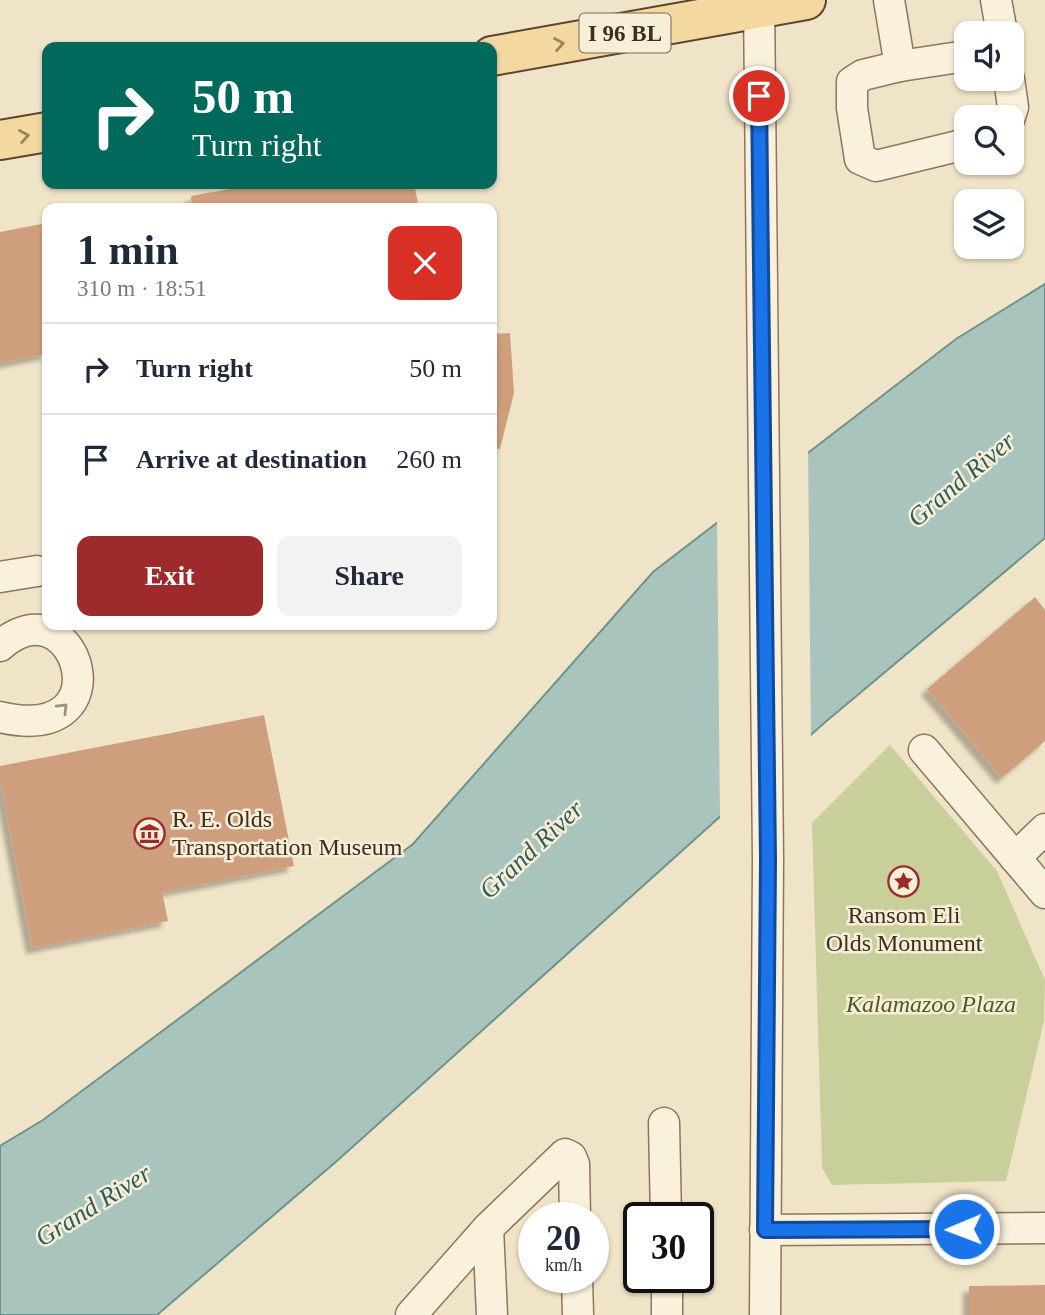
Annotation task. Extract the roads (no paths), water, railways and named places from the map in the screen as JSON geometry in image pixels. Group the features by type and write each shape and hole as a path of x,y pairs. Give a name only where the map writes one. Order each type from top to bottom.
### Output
{"main road":[{"name":"I 96 BL","path":"497,54 759,5 806,0"},
{"path":"0,140 42,132"}],"street":[{"path":"889,0 900,66"},
{"path":"996,0 1000,21"},
{"path":"759,5 768,860 765,1315"},
{"path":"954,58 900,66 863,75 852,82 852,108 860,159 876,166 954,147"},
{"path":"0,577 37,571"},
{"path":"0,646 13,636 26,631 42,630"},
{"path":"0,717 29,722 50,719 63,711 70,702 78,679 72,655 61,641 43,630"},
{"path":"923,750 1045,893"},
{"path":"1015,858 1045,829"},
{"path":"664,1123 666,1202"},
{"path":"411,1315 488,1228 565,1154 571,1157 574,1164 575,1202"},
{"path":"488,1228 492,1315"},
{"path":"765,1230 1045,1228"},
{"path":"577,1293 578,1315"},
{"path":"667,1293 667,1315"}],"water":[{"name":"Grand River","path":"1045,284 1045,538 823,724 338,1160 157,1315 0,1315 0,1146 43,1120 413,844 653,572 956,339"}],"place":[{"name":"R. E. Olds Transportation Museum","path":"149,833"},
{"name":"Ransom Eli Olds Monument","path":"904,881"}],"park label":[{"name":"Kalamazoo Plaza","path":"931,1004"}]}
